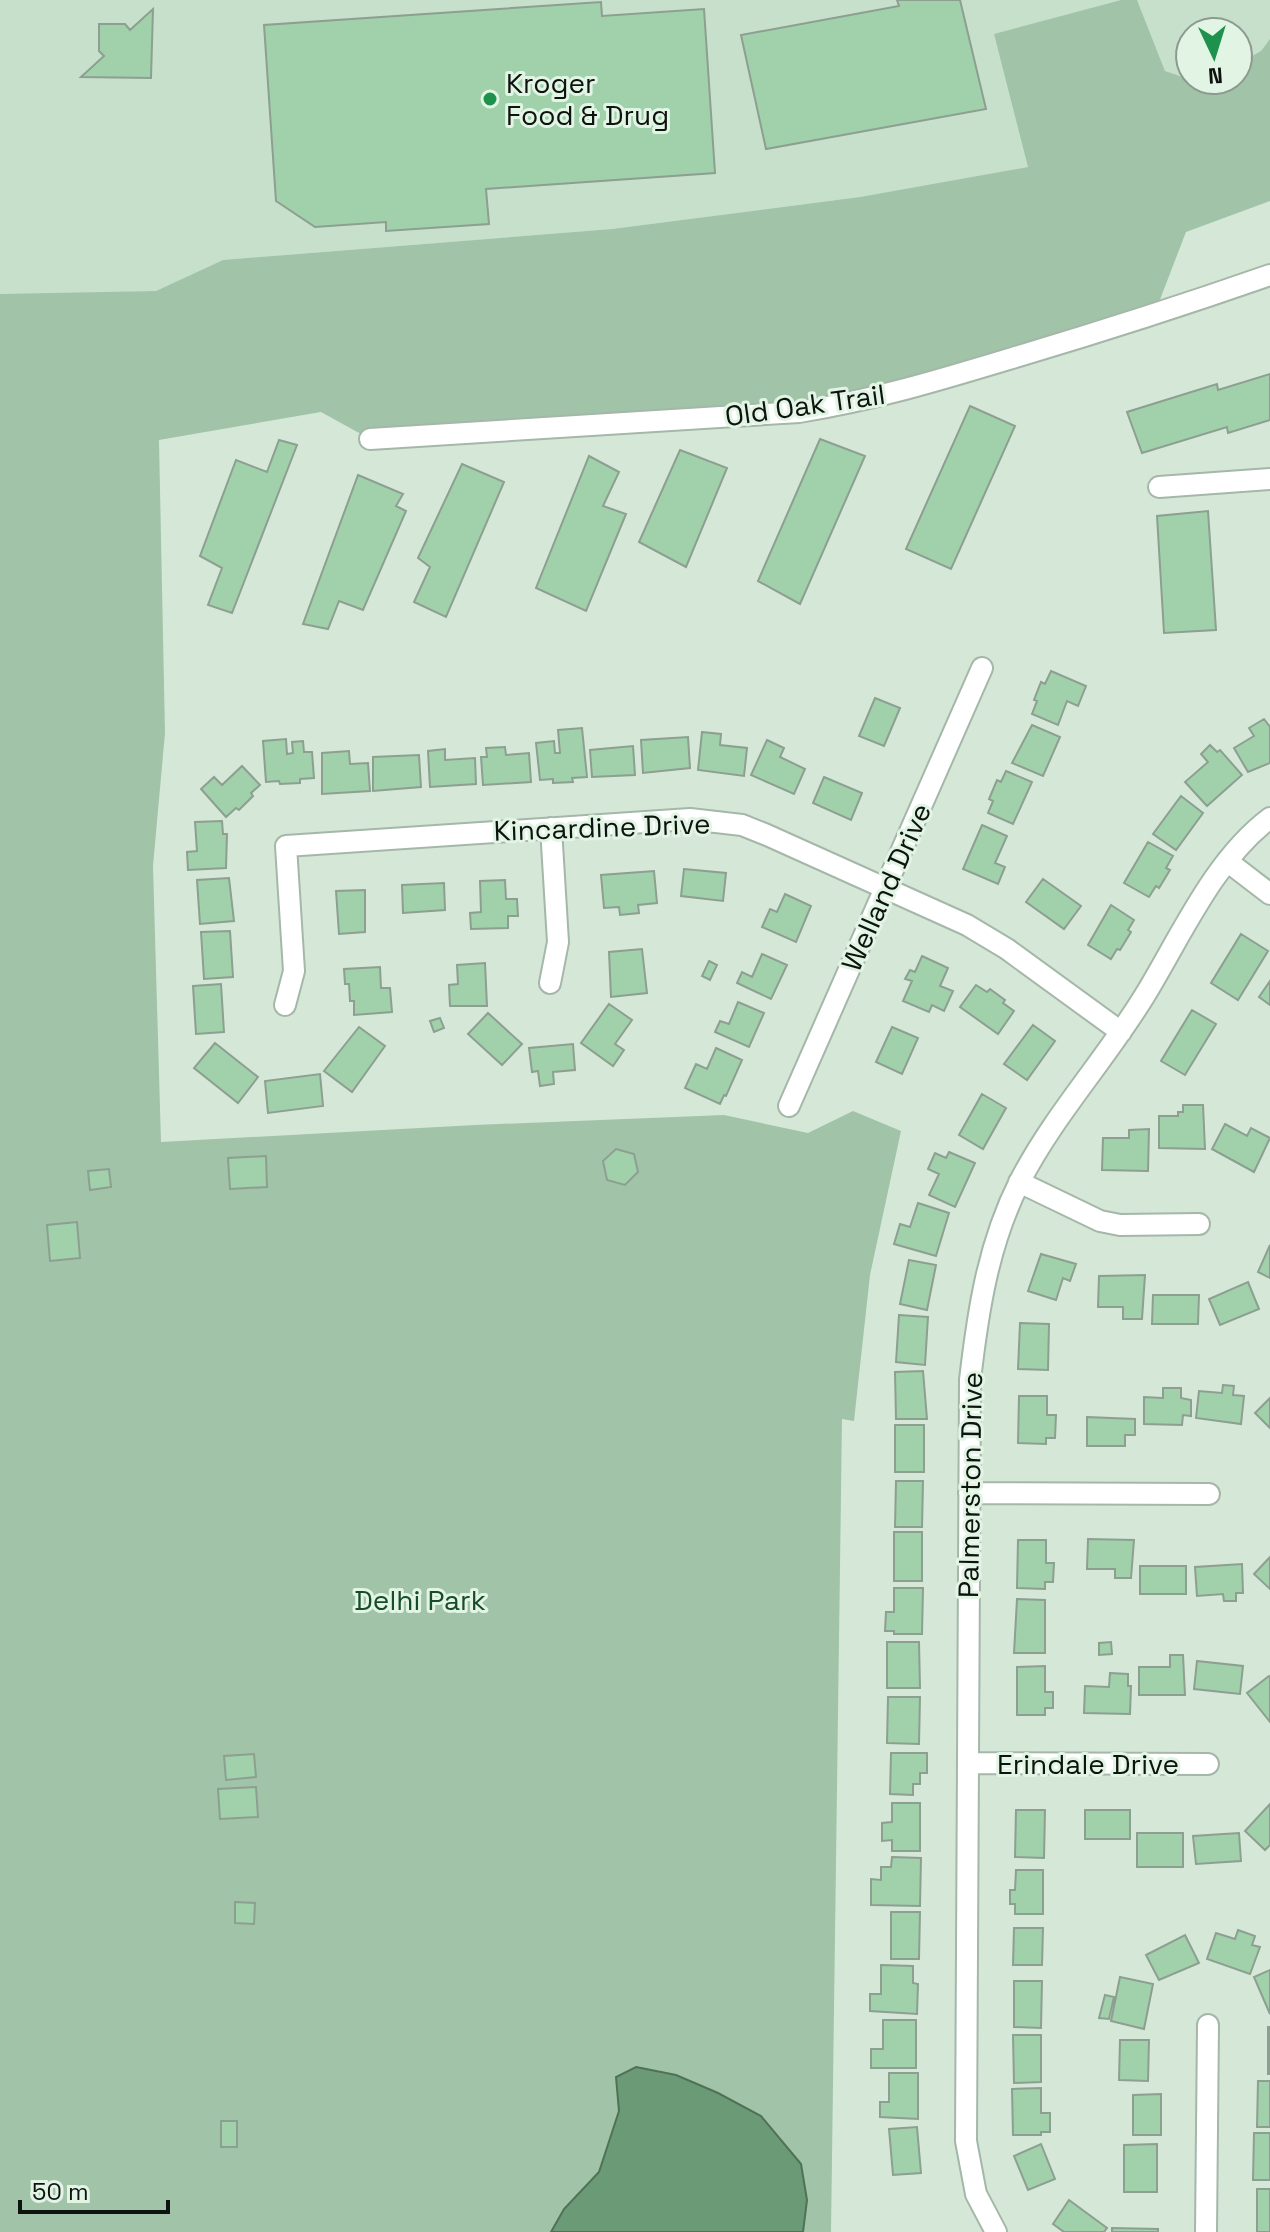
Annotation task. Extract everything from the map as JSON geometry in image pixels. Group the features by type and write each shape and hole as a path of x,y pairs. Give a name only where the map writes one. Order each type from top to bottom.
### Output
{"street":[{"name":"Old Oak Trail","path":"370,439 799,412 853,404 1154,315 1270,275"},
{"path":"1159,487 1270,479"},
{"name":"Welland Drive","path":"789,1106 982,668"},
{"name":"Palmerston Drive","path":"996,2232 976,2194 966,2141 970,1380 979,1304 1001,1224 1019,1182 1046,1136 1121,1032 1227,861 1270,818"},
{"name":"Kincardine Drive","path":"285,1005 294,971 286,846 690,819 742,825 967,925 1007,949 1121,1032"},
{"path":"550,983 558,942 551,828"},
{"path":"1227,861 1270,894"},
{"path":"1019,1182 1100,1221 1120,1225 1199,1224"},
{"path":"969,1493 1209,1494"},
{"name":"Erindale Drive","path":"968,1763 1208,1764"},
{"path":"1206,2232 1208,2025"}],"shaded area":[{"path":"0,0 1121,0 994,34 1029,167 860,197 612,229 223,260 156,291 0,295"},
{"path":"1137,0 1270,0 1270,39 1254,55 1254,16 1174,16 1174,74 1165,71"},
{"path":"636,2067 676,2075 761,2116 801,2164 807,2200 803,2232 551,2232 564,2209 599,2172 619,2111 616,2077"}],"green space":[{"name":"Delhi Park","path":"1121,0 1137,0 1165,71 1174,74 1174,96 1254,96 1254,55 1270,39 1270,201 1186,232 1154,315 853,404 370,439 321,412 159,440 165,733 153,866 161,1142 724,1115 808,1133 853,1111 901,1131 870,1275 854,1421 842,1419 831,2232 0,2232 0,294 156,291 223,260 612,229 860,197 1028,167 994,34"}],"building":[{"path":"897,0 960,0 986,109 766,149 741,35 899,6"},
{"name":"Kroger Food & Drug","path":"601,2 602,16 704,9 715,173 486,189 489,224 386,231 386,222 315,227 276,201 264,25"},
{"path":"153,9 151,78 81,77 104,56 99,51 99,24 125,24 130,30"},
{"path":"1270,374 1270,420 1228,433 1227,427 1142,453 1127,412 1217,384 1218,390"},
{"path":"970,406 1015,426 951,569 906,549"},
{"path":"820,439 865,456 800,604 758,581"},
{"path":"279,440 297,445 232,613 208,605 222,568 200,556 236,460 267,472"},
{"path":"680,450 727,468 686,567 639,542"},
{"path":"589,456 619,472 603,506 626,514 586,611 536,588"},
{"path":"462,464 504,482 446,617 414,602 430,567 418,558"},
{"path":"358,475 403,494 396,506 406,511 363,610 339,601 328,629 303,624"},
{"path":"1208,511 1216,630 1164,633 1157,516"},
{"path":"1051,671 1086,686 1078,706 1067,701 1058,725 1032,714 1041,682 1045,684"},
{"path":"875,698 900,708 884,746 859,736"},
{"path":"1264,719 1270,727 1270,763 1248,772 1234,748 1254,736 1249,728"},
{"path":"1032,725 1060,737 1043,776 1012,763"},
{"path":"582,728 587,777 572,778 573,782 540,780 536,743 554,741 555,753 560,753 558,730"},
{"path":"702,732 721,734 720,745 747,748 744,776 698,770"},
{"path":"688,737 690,768 643,773 641,740"},
{"path":"286,739 287,754 293,753 292,742 303,741 304,752 312,752 314,778 300,779 300,783 266,782 263,741"},
{"path":"767,740 784,748 780,757 805,769 794,794 751,775"},
{"path":"1210,745 1217,752 1220,750 1242,775 1207,806 1185,782 1208,762 1201,754"},
{"path":"633,746 635,775 592,777 590,750"},
{"path":"505,747 506,755 529,753 531,782 483,785 481,757 487,757 486,748"},
{"path":"445,749 445,760 475,758 476,784 430,787 428,751"},
{"path":"349,751 350,764 368,763 370,791 322,794 322,753"},
{"path":"419,755 421,787 373,791 373,757"},
{"path":"242,766 260,785 239,810 236,808 226,817 201,789 214,777 222,785"},
{"path":"1006,771 1032,782 1013,824 988,813 993,801 989,799 997,780 1001,782"},
{"path":"824,777 862,793 851,820 813,803"},
{"path":"1181,796 1203,813 1176,850 1153,834"},
{"path":"222,821 223,834 227,834 226,868 188,870 187,852 197,851 195,822"},
{"path":"982,825 1007,836 995,863 1005,867 998,884 963,869"},
{"path":"1148,842 1173,856 1166,868 1170,870 1149,897 1124,883"},
{"path":"684,869 726,873 723,901 681,896"},
{"path":"654,871 657,903 638,905 639,913 620,915 619,907 604,908 601,875"},
{"path":"229,878 234,921 200,924 197,880"},
{"path":"1043,879 1081,906 1064,929 1026,902"},
{"path":"505,880 506,899 517,899 518,916 508,916 508,928 471,929 470,913 481,912 480,881"},
{"path":"444,883 445,910 403,913 402,885"},
{"path":"365,890 365,932 339,934 336,891"},
{"path":"785,894 811,906 796,942 762,927 770,909 777,912"},
{"path":"1111,905 1134,920 1128,930 1131,932 1111,959 1088,945"},
{"path":"230,931 233,977 204,979 201,932"},
{"path":"1241,934 1268,951 1238,1000 1211,983"},
{"path":"642,949 647,993 611,997 609,952"},
{"path":"762,954 787,965 771,999 737,983 742,972 752,977"},
{"path":"922,956 948,968 940,986 953,991 944,1011 932,1005 929,1012 903,1001 912,981 905,979 910,970 915,972"},
{"path":"709,961 717,965 710,980 702,976"},
{"path":"485,963 487,1006 450,1006 449,985 458,984 457,965"},
{"path":"380,967 381,988 390,988 392,1012 354,1015 354,1001 350,1001 344,969"},
{"path":"1270,981 1270,1005 1259,997"},
{"path":"221,984 224,1032 196,1034 193,986"},
{"path":"976,985 987,992 990,989 1014,1011 998,1034 960,1007"},
{"path":"738,1002 764,1013 749,1047 715,1032 720,1021 729,1024"},
{"path":"609,1004 632,1020 615,1044 624,1050 613,1066 581,1043"},
{"path":"1192,1010 1216,1024 1185,1075 1161,1061"},
{"path":"488,1013 522,1044 502,1065 468,1034"},
{"path":"440,1018 444,1028 434,1032 430,1021"},
{"path":"1033,1025 1055,1041 1027,1080 1004,1064"},
{"path":"359,1027 385,1046 352,1092 324,1071"},
{"path":"892,1027 918,1038 902,1074 876,1062"},
{"path":"215,1043 258,1077 238,1103 194,1068"},
{"path":"573,1044 575,1070 553,1072 554,1084 540,1086 538,1071 532,1072 529,1048"},
{"path":"716,1048 742,1060 720,1104 685,1088 696,1064 707,1069"},
{"path":"320,1074 323,1106 268,1113 265,1081"},
{"path":"982,1094 1006,1108 983,1149 959,1135"},
{"path":"1183,1105 1203,1105 1205,1149 1159,1148 1159,1116 1178,1116 1178,1112 1183,1112"},
{"path":"1225,1124 1247,1136 1251,1128 1270,1138 1254,1172 1212,1149"},
{"path":"1149,1129 1148,1171 1102,1170 1103,1138 1129,1138 1129,1130"},
{"path":"616,1149 634,1154 638,1172 625,1185 607,1180 603,1161"},
{"path":"949,1152 975,1163 955,1207 929,1195 939,1174 928,1169 935,1153 946,1158"},
{"path":"266,1156 267,1187 230,1189 228,1158"},
{"path":"109,1169 111,1187 90,1190 88,1171"},
{"path":"918,1203 949,1213 936,1256 894,1244 900,1224 910,1227"},
{"path":"77,1222 80,1258 50,1261 47,1225"},
{"path":"1270,1245 1270,1278 1258,1272"},
{"path":"1041,1254 1076,1264 1070,1281 1063,1278 1056,1300 1028,1291"},
{"path":"909,1260 936,1265 927,1310 900,1304"},
{"path":"1145,1275 1142,1319 1123,1319 1123,1307 1098,1307 1099,1276"},
{"path":"1248,1282 1259,1309 1220,1325 1209,1299"},
{"path":"1153,1295 1199,1295 1198,1324 1152,1324"},
{"path":"899,1315 928,1317 925,1365 896,1362"},
{"path":"1020,1323 1049,1324 1048,1370 1018,1369"},
{"path":"923,1371 927,1419 896,1419 895,1372"},
{"path":"1223,1385 1234,1386 1233,1395 1244,1396 1241,1424 1196,1418 1199,1391 1222,1393"},
{"path":"1163,1388 1181,1388 1181,1398 1191,1400 1191,1416 1183,1415 1182,1425 1144,1424 1144,1397 1163,1398"},
{"path":"1019,1396 1047,1396 1047,1415 1056,1415 1055,1438 1046,1438 1046,1444 1018,1443"},
{"path":"1270,1398 1270,1428 1255,1413"},
{"path":"1087,1417 1135,1419 1135,1435 1125,1435 1125,1446 1087,1446"},
{"path":"895,1425 924,1425 924,1472 895,1472"},
{"path":"896,1481 923,1481 922,1527 895,1527"},
{"path":"894,1532 922,1532 922,1581 894,1581"},
{"path":"1088,1539 1134,1540 1131,1578 1115,1578 1115,1569 1087,1569"},
{"path":"1018,1540 1046,1540 1046,1563 1054,1563 1053,1582 1045,1582 1045,1589 1017,1588"},
{"path":"1270,1557 1270,1589 1254,1574"},
{"path":"1242,1564 1243,1593 1236,1593 1236,1601 1224,1601 1223,1594 1197,1596 1195,1567"},
{"path":"1140,1566 1186,1566 1186,1594 1140,1594"},
{"path":"894,1588 923,1588 922,1634 885,1631 886,1612 894,1612"},
{"path":"1017,1599 1045,1600 1045,1653 1014,1653"},
{"path":"887,1642 919,1642 920,1688 887,1688"},
{"path":"1111,1642 1112,1654 1099,1655 1099,1643"},
{"path":"1170,1655 1183,1655 1185,1695 1139,1695 1139,1667 1170,1667"},
{"path":"1197,1661 1243,1666 1240,1694 1194,1689"},
{"path":"1045,1666 1045,1692 1053,1692 1053,1708 1045,1708 1045,1715 1017,1715 1017,1667"},
{"path":"1110,1673 1128,1674 1130,1714 1084,1713 1085,1686 1109,1687"},
{"path":"1270,1677 1270,1722 1247,1693"},
{"path":"888,1697 920,1697 919,1744 887,1743"},
{"path":"891,1753 927,1753 927,1773 920,1773 920,1784 913,1784 913,1795 890,1794"},
{"path":"254,1754 256,1777 226,1780 224,1756"},
{"path":"256,1787 258,1817 220,1819 218,1789"},
{"path":"892,1803 920,1803 920,1851 892,1851 892,1840 882,1841 882,1823 892,1822"},
{"path":"1270,1804 1270,1845 1265,1850 1245,1831"},
{"path":"1016,1810 1045,1810 1044,1858 1015,1857"},
{"path":"1085,1810 1130,1810 1130,1839 1085,1839"},
{"path":"1137,1833 1183,1833 1183,1867 1137,1867"},
{"path":"1239,1833 1241,1861 1196,1864 1193,1836"},
{"path":"892,1857 921,1858 920,1906 871,1905 871,1879 881,1880 881,1867 891,1867"},
{"path":"1016,1870 1043,1870 1043,1914 1015,1914 1015,1904 1010,1904 1010,1890 1015,1890"},
{"path":"235,1902 255,1903 254,1924 235,1923"},
{"path":"891,1912 920,1912 919,1959 891,1959"},
{"path":"1014,1928 1043,1928 1042,1965 1013,1965"},
{"path":"1238,1930 1255,1936 1252,1945 1260,1947 1250,1974 1207,1959 1216,1933 1235,1939"},
{"path":"1185,1935 1199,1963 1159,1980 1146,1955"},
{"path":"881,1965 913,1966 913,1983 918,1984 917,2014 870,2011 870,1994 881,1994"},
{"path":"1270,1970 1270,2014 1254,1977"},
{"path":"1120,1977 1153,1984 1144,2029 1111,2021"},
{"path":"1014,1981 1042,1981 1041,2028 1014,2027"},
{"path":"1105,1995 1114,1997 1109,2019 1099,2018"},
{"path":"883,2020 916,2020 916,2068 871,2068 871,2049 883,2049"},
{"path":"1270,2027 1270,2074 1268,2074"},
{"path":"1013,2035 1041,2035 1041,2082 1014,2083"},
{"path":"1120,2040 1149,2040 1148,2081 1119,2080"},
{"path":"889,2073 918,2073 918,2119 880,2117 880,2102 889,2102"},
{"path":"1258,2081 1270,2081 1270,2127 1257,2127"},
{"path":"1041,2088 1041,2113 1050,2113 1050,2132 1013,2135 1012,2089"},
{"path":"1161,2094 1161,2135 1133,2135 1133,2095"},
{"path":"221,2121 237,2121 237,2147 221,2147"},
{"path":"917,2127 921,2173 893,2175 889,2129"},
{"path":"1254,2133 1270,2133 1270,2180 1253,2180"},
{"path":"1041,2144 1055,2179 1028,2190 1014,2156"},
{"path":"1157,2144 1157,2192 1124,2192 1124,2145"},
{"path":"1257,2189 1270,2189 1270,2232 1257,2232"},
{"path":"1069,2200 1107,2228 1104,2232 1064,2232 1053,2224"},
{"path":"1112,2228 1158,2229 1158,2232 1112,2232"}],"place":[{"name":"Kroger Food & Drug","path":"490,99"}]}
